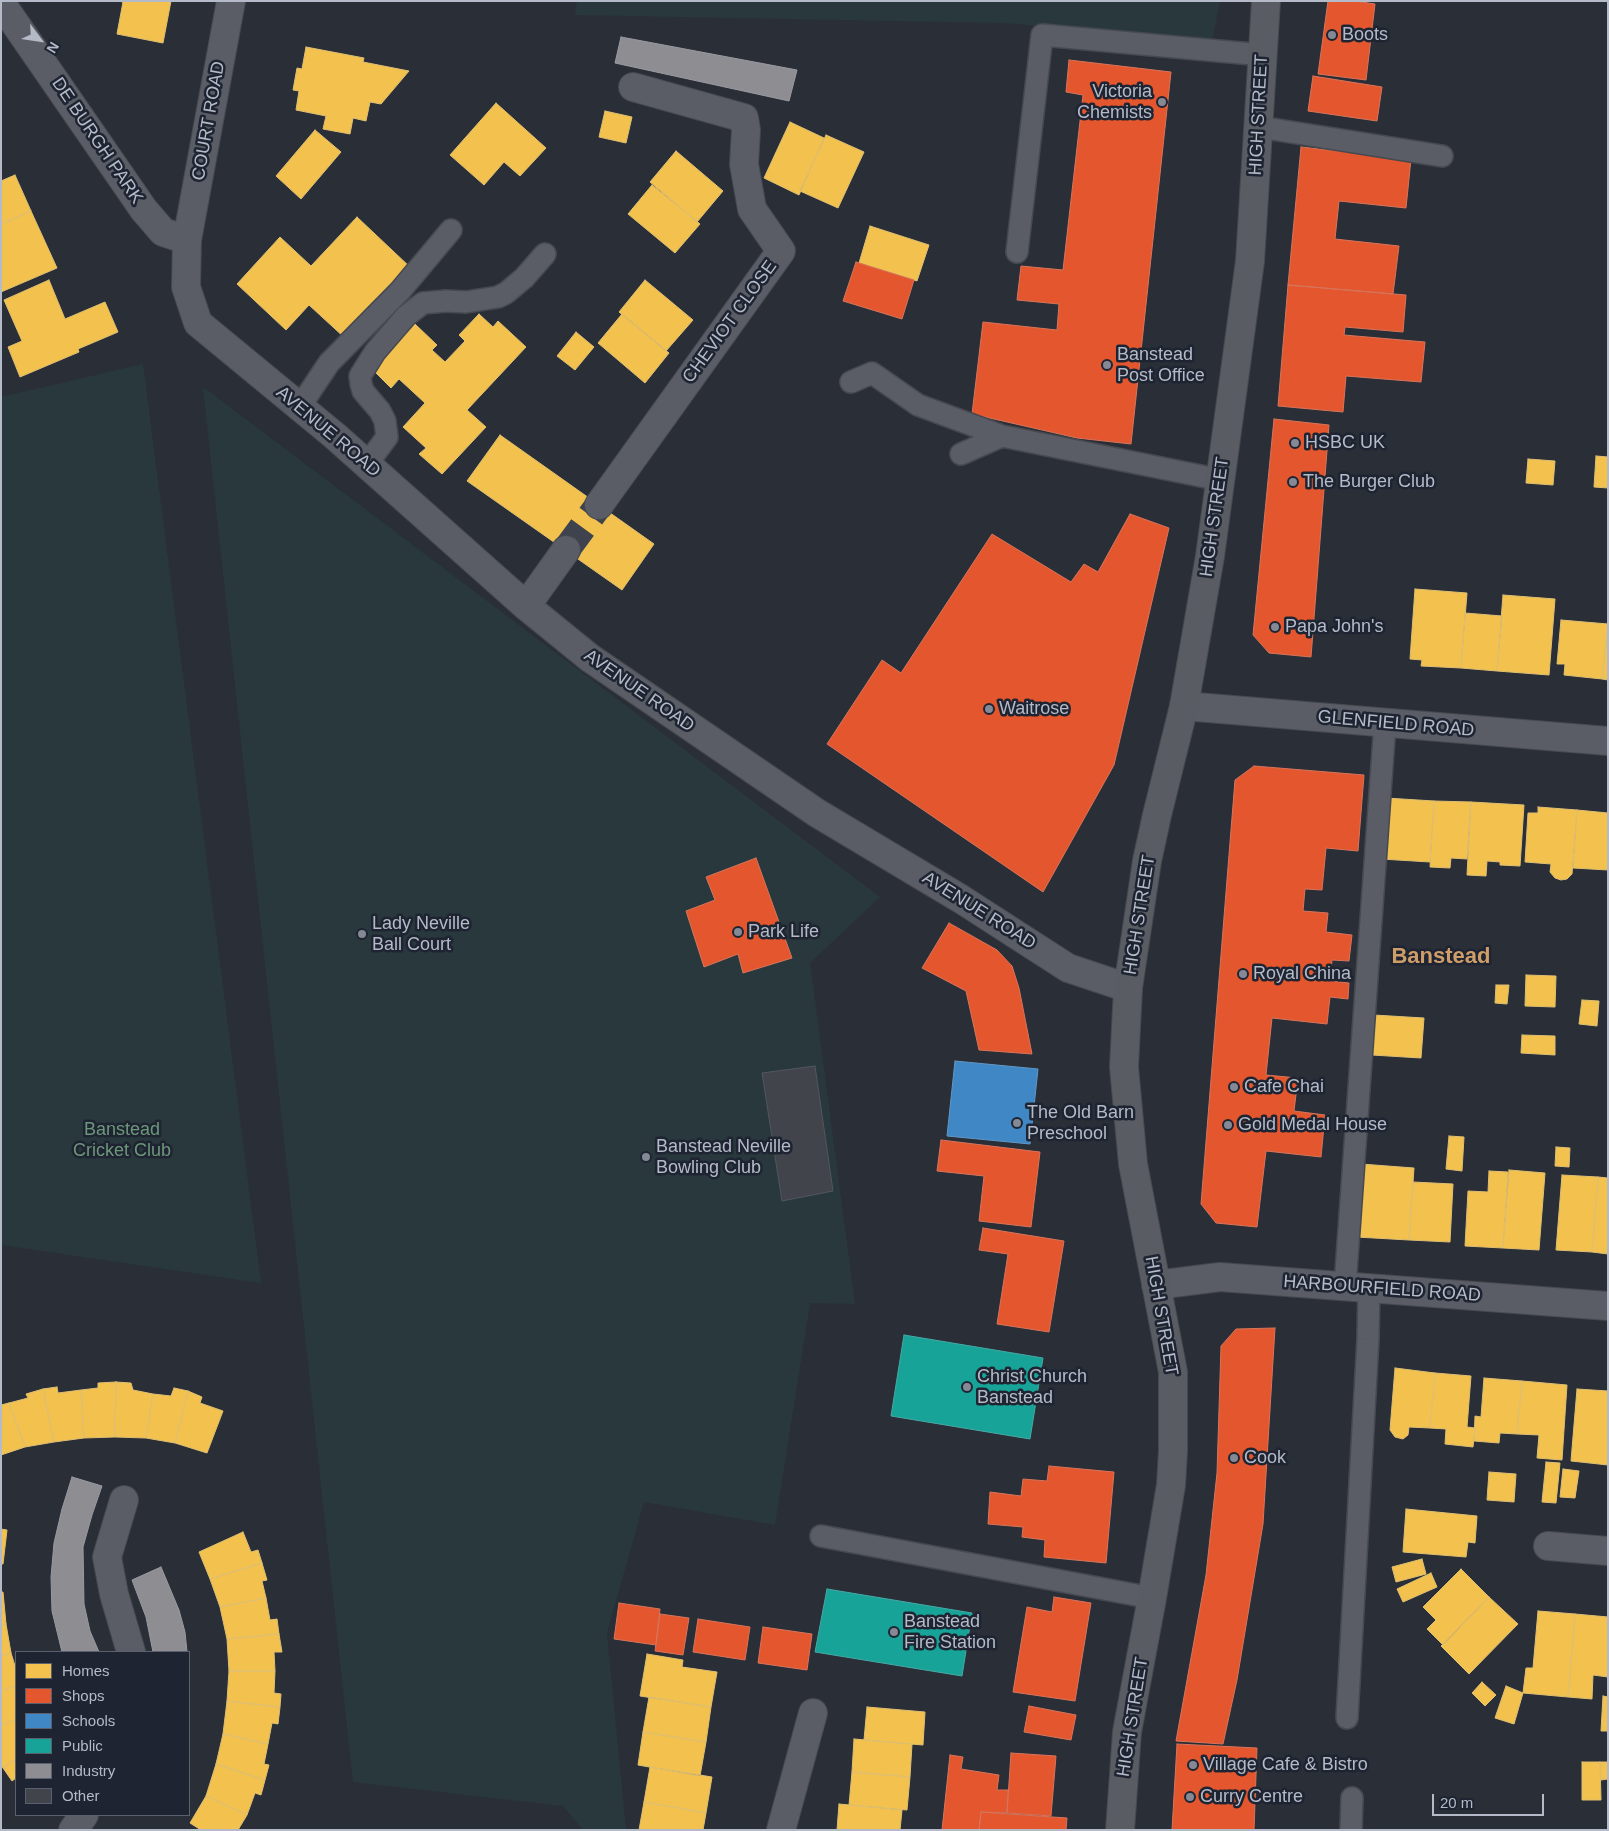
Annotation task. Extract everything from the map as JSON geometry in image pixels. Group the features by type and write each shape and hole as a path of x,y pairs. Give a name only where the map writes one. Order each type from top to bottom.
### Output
{"main road":[{"name":"HIGH STREET","path":"1120,1830 1127,1732 1171,1485 1174,1451 1173,1372 1133,1164 1124,1066 1128,988 1156,815 1184,706 1221,480 1250,261 1266,1"}],"street":[{"name":"COURT ROAD","path":"198,323 186,287 187,240 231,1"},
{"name":"DE BURGH PARK","path":"1,3 144,210 163,232 187,240"},
{"name":"CHEVIOT CLOSE","path":"599,505 781,251 752,209 744,164 746,130 744,118 633,87"},
{"name":"AVENUE ROAD","path":"198,323 367,464 526,606 590,658 817,813 961,899 1068,968 1128,988"},
{"path":"526,606 566,550"},
{"name":"GLENFIELD ROAD","path":"1184,706 1608,741"},
{"name":"HARBOURFIELD ROAD","path":"1156,1285 1220,1277 1608,1306"},
{"path":"124,1500 107,1557 114,1594 130,1651"},
{"path":"1548,1546 1608,1551"},
{"path":"781,1830 813,1713"},
{"path":"73,1830 83,1816"}],"lane":[{"path":"1017,252 1042,35 1263,55"},
{"path":"1259,127 1442,156"},
{"path":"299,408 329,364 400,291 450,230"},
{"path":"367,464 387,437 385,420 363,391 361,384 360,376 369,359 406,316 423,303 466,302 506,293 524,278 546,254"},
{"path":"852,382 872,372 918,405 1002,436 1221,480"},
{"path":"961,454 1002,436"},
{"path":"1347,1718 1368,1339 1357,1287 1385,723"},
{"path":"821,1536 1152,1598"},
{"path":"1351,1830 1352,1798"}],"green space":[{"path":"577,1 1220,1 1212,41 1003,23 575,15"},
{"name":"Banstead Cricket Club","path":"143,364 261,1283 1,1245 1,397"},
{"path":"203,387 880,897 810,963 855,1304 810,1303 775,1525 644,1502 607,1633 626,1830 583,1830 563,1806 353,1782"}],"building: Homes":[{"path":"118,1 171,1 163,43 117,34 123,2"},
{"path":"306,47 364,58 363,62 409,71 381,104 370,102 366,121 353,118 350,134 323,129 326,116 296,110 299,91 293,90 297,68 302,69"},
{"path":"496,103 546,148 520,176 504,162 484,185 450,155"},
{"path":"605,111 632,117 626,143 599,137"},
{"path":"790,122 824,138 799,195 764,178"},
{"path":"315,130 341,152 301,199 276,176"},
{"path":"826,135 864,152 838,208 800,191"},
{"path":"676,151 723,191 697,222 650,182"},
{"path":"15,175 31,211 1,224 1,181"},
{"path":"652,185 700,224 675,253 628,214"},
{"path":"31,211 57,268 1,292 1,224"},
{"path":"357,217 411,268 346,339 309,305 286,330 237,284 280,237 311,266"},
{"path":"870,226 929,245 917,281 859,263"},
{"path":"49,280 65,319 105,302 118,332 78,349 79,352 20,377 8,347 22,341 4,300"},
{"path":"645,280 693,320 666,351 619,312"},
{"path":"479,314 493,327 498,321 526,347 467,410 486,427 442,474 419,454 426,448 403,427 425,403 399,379 391,388 373,370 415,324 437,345 432,350 445,362 465,341 459,335"},
{"path":"622,314 669,353 645,383 598,343"},
{"path":"576,332 594,347 575,370 557,356"},
{"path":"500,435 654,544 622,590 467,481"},
{"path":"1596,456 1608,457 1608,488 1594,487"},
{"path":"1528,459 1555,461 1553,485 1526,483"},
{"path":"1415,589 1467,593 1461,668 1421,666 1422,660 1410,659"},
{"path":"1503,595 1555,599 1549,675 1497,671"},
{"path":"1465,613 1502,616 1497,671 1461,668"},
{"path":"1561,620 1608,624 1602,679 1564,675 1565,664 1557,664"},
{"path":"1608,625 1608,680 1602,679"},
{"path":"1386,798 1434,801 1430,862 1381,859"},
{"path":"1434,801 1471,802 1467,859 1451,858 1450,868 1430,867"},
{"path":"1471,802 1524,805 1520,866 1500,865 1500,862 1487,861 1486,876 1467,875"},
{"path":"1538,807 1577,810 1572,874 1567,879 1555,878 1550,872 1551,864 1525,862 1528,813 1538,813"},
{"path":"1577,810 1608,813 1608,870 1573,868"},
{"path":"1526,975 1556,976 1555,1007 1525,1006"},
{"path":"1496,985 1509,985 1507,1004 1495,1003"},
{"path":"1582,1000 1599,1001 1597,1026 1579,1024"},
{"path":"1374,1015 1424,1018 1421,1058 1372,1055"},
{"path":"1522,1035 1555,1036 1555,1055 1521,1053"},
{"path":"1449,1136 1464,1137 1462,1171 1446,1169"},
{"path":"1556,1147 1570,1148 1569,1167 1555,1166"},
{"path":"1361,1164 1414,1168 1409,1240 1356,1237"},
{"path":"1509,1170 1545,1173 1539,1250 1503,1248"},
{"path":"1489,1171 1508,1172 1503,1248 1465,1246 1468,1191 1488,1192"},
{"path":"1562,1175 1598,1177 1592,1252 1556,1250"},
{"path":"1598,1177 1608,1178 1608,1254 1592,1252"},
{"path":"1413,1182 1453,1184 1450,1242 1409,1240"},
{"path":"1395,1368 1435,1373 1430,1428 1409,1427 1408,1435 1403,1439 1395,1437 1390,1430"},
{"path":"1435,1373 1471,1376 1467,1427 1475,1428 1473,1447 1445,1444 1446,1429 1430,1428"},
{"path":"1484,1378 1522,1381 1517,1434 1500,1433 1499,1443 1474,1441 1475,1416 1481,1417"},
{"path":"1522,1381 1567,1385 1562,1460 1537,1458 1539,1435 1517,1434"},
{"path":"116,1382 131,1383 133,1390 153,1394 146,1438 115,1437"},
{"path":"116,1382 115,1437 84,1438 81,1390 98,1388 98,1383"},
{"path":"57,1387 58,1393 81,1390 84,1438 54,1442 43,1389"},
{"path":"174,1388 188,1391 175,1443 146,1438 153,1394 171,1396"},
{"path":"43,1389 54,1442 25,1447 9,1403 28,1398 26,1394"},
{"path":"1577,1389 1608,1391 1608,1465 1571,1461"},
{"path":"188,1391 202,1397 200,1403 223,1411 207,1453 175,1443"},
{"path":"9,1403 25,1447 1,1455 1,1405"},
{"path":"1546,1462 1560,1463 1556,1503 1542,1502"},
{"path":"1563,1469 1579,1471 1575,1498 1560,1497"},
{"path":"1489,1472 1516,1474 1514,1502 1487,1500"},
{"path":"1406,1509 1477,1516 1475,1543 1468,1542 1466,1557 1403,1552"},
{"path":"1,1529 7,1530 3,1564 1,1564"},
{"path":"243,1532 251,1552 258,1550 262,1563 210,1579 199,1552"},
{"path":"1422,1559 1426,1574 1396,1582 1392,1567"},
{"path":"262,1563 267,1580 262,1581 266,1598 220,1607 210,1579"},
{"path":"1461,1569 1489,1597 1443,1645 1427,1629 1436,1620 1423,1607"},
{"path":"1431,1573 1437,1587 1403,1602 1397,1589"},
{"path":"1,1592 3,1592 6,1624 1,1625"},
{"path":"1489,1597 1518,1624 1469,1674 1441,1646"},
{"path":"266,1598 270,1620 277,1619 279,1634 227,1639 220,1607"},
{"path":"1538,1611 1575,1614 1568,1697 1523,1693 1526,1668 1533,1668"},
{"path":"1575,1614 1608,1617 1608,1677 1593,1675 1592,1699 1568,1697"},
{"path":"6,1624 11,1653 1,1656 1,1625"},
{"path":"279,1634 282,1652 274,1652 275,1671 229,1671 227,1639"},
{"path":"11,1653 15,1666 15,1686 1,1691 1,1656"},
{"path":"647,1654 683,1660 682,1667 717,1672 711,1707 640,1696"},
{"path":"229,1671 275,1671 274,1693 281,1694 280,1707 227,1701"},
{"path":"1482,1682 1496,1695 1485,1706 1472,1693"},
{"path":"15,1686 15,1719 1,1726 1,1691"},
{"path":"1506,1686 1523,1693 1514,1724 1495,1718"},
{"path":"1603,1696 1608,1697 1608,1731 1601,1731"},
{"path":"649,1697 711,1707 706,1742 643,1732"},
{"path":"227,1701 280,1707 278,1724 272,1723 268,1744 223,1734"},
{"path":"867,1707 925,1712 923,1745 864,1740"},
{"path":"15,1719 15,1760 3,1768 1,1765 1,1726"},
{"path":"643,1732 706,1742 700,1776 638,1765"},
{"path":"223,1734 268,1744 264,1764 269,1765 265,1780 216,1764"},
{"path":"854,1739 912,1744 910,1777 852,1772"},
{"path":"15,1760 15,1779 12,1781 3,1768"},
{"path":"1582,1762 1600,1762 1601,1800 1582,1800"},
{"path":"1600,1762 1608,1762 1608,1779 1601,1780"},
{"path":"216,1764 265,1780 261,1795 255,1793 247,1815 206,1796"},
{"path":"650,1767 712,1777 706,1813 644,1802"},
{"path":"852,1772 910,1777 907,1810 849,1805"},
{"path":"206,1796 247,1815 238,1830 201,1830 190,1823"},
{"path":"644,1802 706,1813 703,1830 639,1830"},
{"path":"839,1804 902,1810 900,1830 837,1830"}],"building: Shops":[{"path":"1328,1 1355,1 1375,4 1366,80 1318,74"},
{"path":"1069,60 1171,72 1131,444 1077,438 972,414 983,322 1057,330 1059,304 1017,300 1021,266 1063,270 1083,95 1066,92"},
{"path":"1313,76 1382,87 1377,121 1308,111"},
{"path":"1301,147 1411,159 1406,208 1339,201 1335,239 1399,246 1393,294 1288,285"},
{"path":"856,262 914,280 902,319 843,301"},
{"path":"1288,285 1406,295 1403,332 1345,327 1344,335 1425,342 1421,382 1346,376 1343,412 1278,406"},
{"path":"1274,419 1329,425 1311,657 1269,653 1253,635"},
{"name":"Waitrose","path":"1130,514 1169,528 1114,765 1043,892 827,744 882,660 901,673 992,534 1071,582 1084,564 1098,572"},
{"path":"1254,766 1364,775 1358,851 1326,848 1322,890 1305,889 1303,911 1328,913 1326,932 1352,935 1349,961 1332,960 1330,981 1349,983 1348,999 1330,997 1327,1024 1272,1018 1266,1075 1298,1078 1294,1111 1325,1115 1321,1157 1266,1151 1257,1227 1216,1223 1201,1204 1235,780"},
{"name":"Park Life","path":"756,858 792,958 743,973 738,954 704,967 686,911 715,900 706,877"},
{"path":"949,923 997,950 1012,966 1019,988 1032,1054 979,1050 966,991 922,968"},
{"path":"941,1140 1040,1152 1031,1227 979,1221 984,1176 937,1171"},
{"path":"983,1228 1064,1241 1049,1332 997,1324 1008,1254 979,1250"},
{"path":"1275,1328 1263,1524 1237,1680 1223,1744 1176,1741 1206,1575 1217,1473 1221,1346 1236,1329"},
{"path":"1049,1466 1114,1472 1106,1563 1044,1557 1045,1540 1022,1537 1023,1527 988,1524 990,1492 1021,1496 1023,1479 1047,1481"},
{"path":"1054,1597 1091,1603 1075,1701 1013,1692 1027,1607 1052,1612"},
{"path":"619,1603 660,1609 656,1645 614,1639"},
{"path":"660,1614 689,1618 683,1655 655,1651"},
{"path":"698,1619 750,1627 745,1660 693,1652"},
{"path":"763,1627 812,1634 807,1670 758,1663"},
{"path":"1029,1706 1076,1715 1071,1740 1024,1732"},
{"path":"1177,1744 1257,1748 1254,1830 1172,1830"},
{"path":"1011,1753 1056,1756 1051,1816 1007,1813"},
{"path":"950,1755 963,1757 961,1769 999,1775 997,1790 1008,1790 1007,1813 981,1812 979,1830 942,1830"},
{"path":"981,1812 1067,1818 1066,1830 979,1830"}],"building: Schools":[{"path":"955,1061 1038,1069 1030,1144 947,1136"}],"building: Public":[{"name":"Christ Church Banstead","path":"904,1335 1043,1358 1030,1439 891,1416"},
{"name":"Banstead Fire Station","path":"827,1589 972,1613 962,1676 815,1652"}],"building: Industry":[{"path":"621,37 797,70 789,101 615,63"},
{"path":"72,1477 102,1486 83,1547 84,1604 90,1631 99,1651 62,1651 52,1611 51,1577 54,1543"},
{"path":"161,1567 179,1610 185,1632 187,1651 153,1651 146,1617 132,1580"}],"building: Other":[{"name":"Banstead Neville Bowling Club","path":"815,1066 833,1191 782,1201 762,1073"}],"tunnel":[{"path":"566,550 599,505"}],"place":[{"name":"Boots","path":"1332,35"},
{"name":"Victoria Chemists","path":"1162,102"},
{"name":"Banstead Post Office","path":"1107,365"},
{"name":"HSBC UK","path":"1295,443"},
{"name":"The Burger Club","path":"1293,482"},
{"name":"Papa John's","path":"1275,627"},
{"name":"Waitrose","path":"989,709"},
{"name":"Park Life","path":"738,932"},
{"name":"Lady Neville Ball Court","path":"362,934"},
{"name":"Royal China","path":"1243,974"},
{"name":"Cafe Chai","path":"1234,1087"},
{"name":"The Old Barn Preschool","path":"1017,1123"},
{"name":"Gold Medal House","path":"1228,1125"},
{"name":"Banstead Neville Bowling Club","path":"646,1157"},
{"name":"Christ Church Banstead","path":"967,1387"},
{"name":"Cook","path":"1234,1458"},
{"name":"Banstead Fire Station","path":"894,1632"},
{"name":"Village Cafe & Bistro","path":"1193,1765"},
{"name":"Curry Centre","path":"1190,1797"}],"district":[{"name":"Banstead","path":"1441,957"}]}
